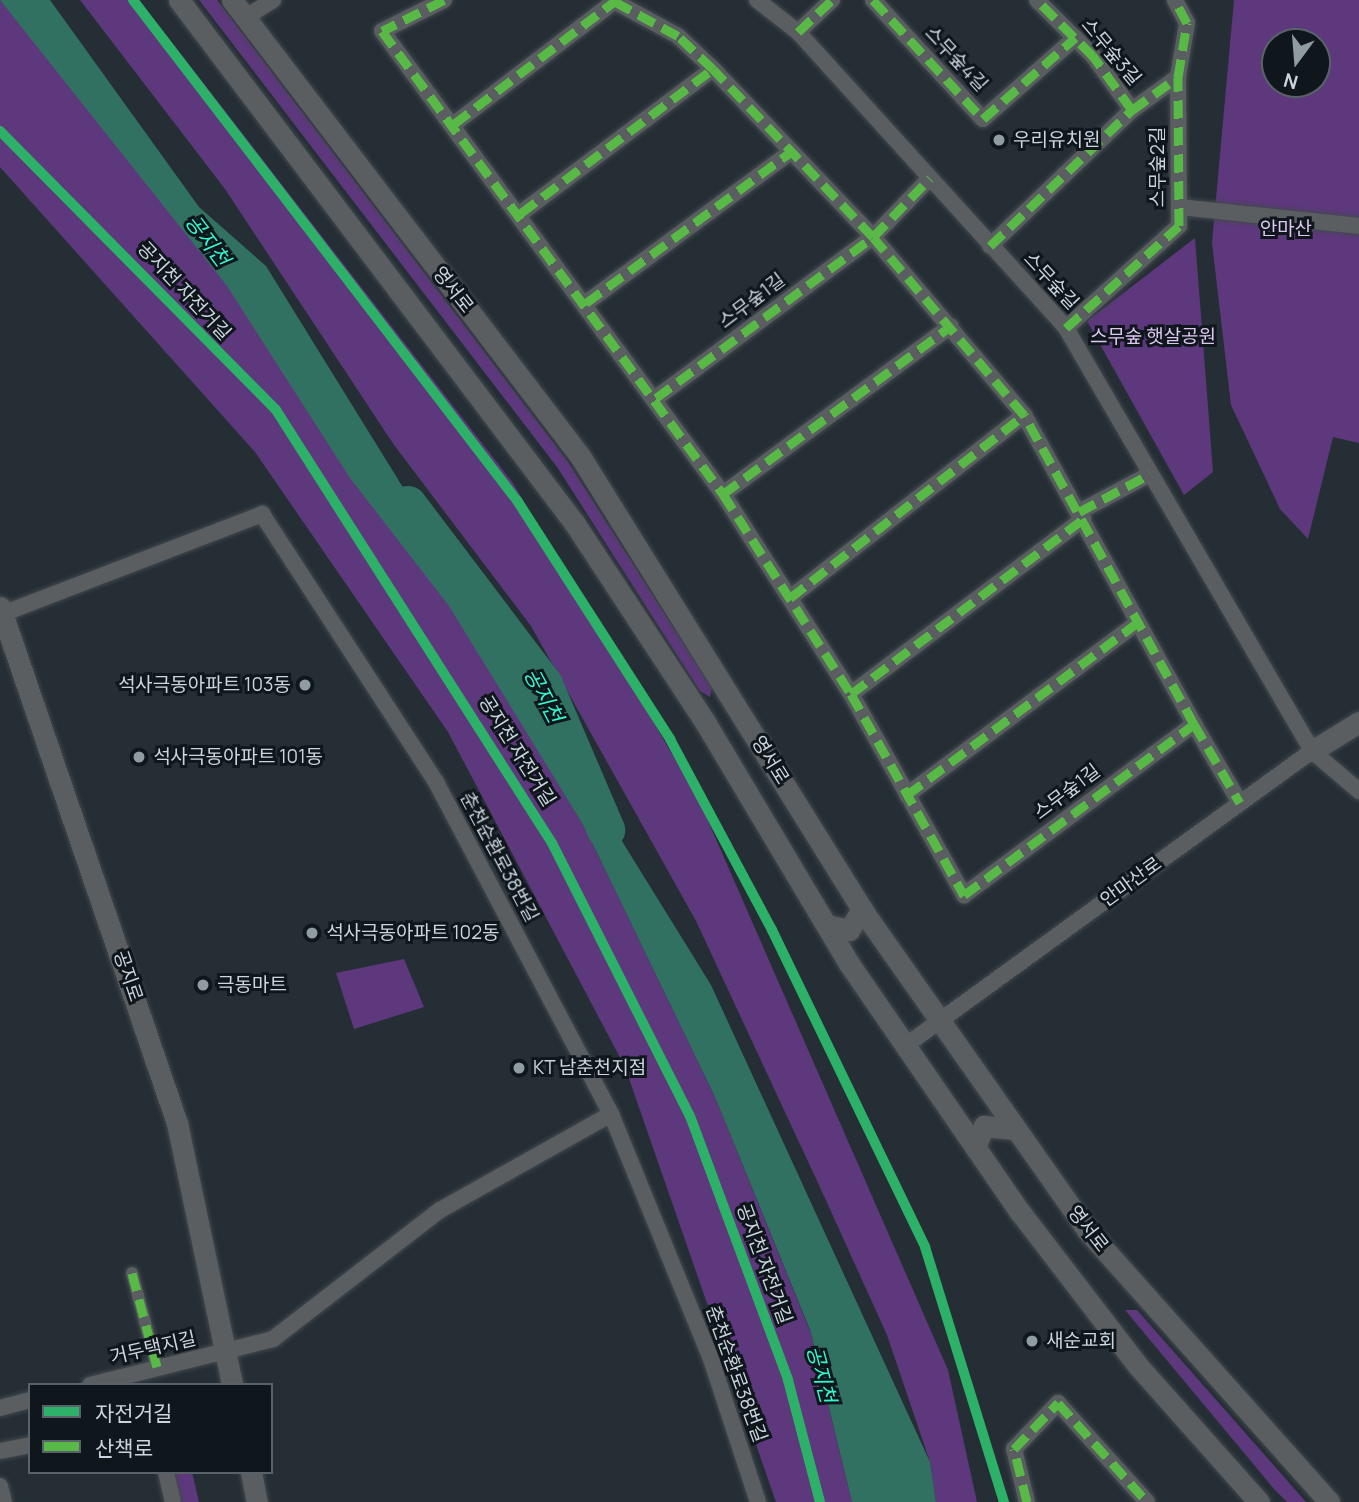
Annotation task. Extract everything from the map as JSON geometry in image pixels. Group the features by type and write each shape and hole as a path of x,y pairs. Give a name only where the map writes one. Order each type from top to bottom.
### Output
{"street":[{"name":"영서로","path":"179,0 567,513 705,722 826,925 975,1147 1139,1367 1259,1502"},
{"name":"영서로","path":"232,0 580,456 862,909 937,1023 1087,1230 1185,1346 1329,1502"},
{"path":"246,18 273,0"},
{"name":"스무숲1길","path":"444,0 382,31 521,213 723,494 850,694 964,895 1194,724"},
{"path":"454,124 615,0 678,36 713,69 873,237 1024,415 1240,803"},
{"name":"스무숲길","path":"757,0 798,32 1066,328 1312,751 1359,791"},
{"path":"798,32 832,0"},
{"name":"스무숲4길","path":"873,0 983,119 1075,38"},
{"name":"스무숲3길","path":"990,246 1132,110 1075,38 1037,0"},
{"name":"스무숲2길","path":"1066,328 1179,226 1178,77 1187,23 1175,0"},
{"path":"521,213 713,69"},
{"path":"1132,110 1178,77"},
{"path":"586,303 791,152"},
{"name":"스무숲1길","path":"656,398 873,237 930,178"},
{"path":"1179,207 1359,226"},
{"path":"723,494 951,326"},
{"path":"790,598 1024,415"},
{"path":"850,694 1081,516 1150,474"},
{"name":"춘천순환로38번길","path":"1,611 262,514 436,782 611,1114 712,1362 758,1502"},
{"name":"공지로","path":"1,611 177,1123 232,1383"},
{"path":"907,795 1138,623"},
{"name":"안마산로","path":"905,1046 1312,751 1359,722"},
{"path":"826,925 849,930 862,909"},
{"path":"226,1354 273,1339 440,1210 611,1114"},
{"path":"975,1147 984,1126 1014,1129"},
{"path":"132,1273 157,1367"},
{"name":"거두택지길","path":"97,1383 157,1367 226,1354"},
{"path":"0,1408 28,1401"},
{"path":"1027,1502 1014,1449 1058,1403 1147,1502"},
{"path":"0,1451 28,1445"},
{"path":"166,1474 173,1502"},
{"path":"251,1474 257,1502"},
{"path":"0,1486 4,1502"}],"green space":[{"path":"0,0 309,374 585,828 715,1097 810,1331 852,1502 776,1502 625,1067 448,732 255,452 0,167"},
{"path":"80,0 139,0 513,483 698,798 948,1370 977,1502 936,1502 930,1462 887,1335 819,1185 696,921 531,626 394,445 225,189"},
{"path":"199,0 217,0 568,462 712,688 710,697 700,691 557,467"},
{"name":"안마산","path":"1234,0 1359,0 1359,443 1333,437 1308,539 1280,509 1231,405 1212,243"},
{"name":"스무숲 햇살공원","path":"1195,238 1213,472 1184,495 1087,321"},
{"path":"404,959 424,1007 354,1029 336,973"},
{"path":"1125,1310 1137,1310 1306,1502 1287,1502 1274,1489"},
{"path":"174,1474 192,1474 199,1502 181,1502"}],"water":[{"path":"0,0 50,0 199,207 266,266 711,985 930,1462 936,1502 852,1502 810,1330 715,1097 585,828 449,606 350,478 227,286"}],"waterway":[{"name":"공지천","path":"408,505 544,685 606,830"}],"marked path":[{"path":"444,0 382,31 723,494 851,694 964,895 1194,724 1024,415 873,237 713,69 678,36 612,0"},
{"path":"454,124 616,0"},
{"path":"798,32 832,0"},
{"path":"873,0 983,119 1075,38"},
{"path":"990,246 1132,110 1093,56 1037,0"},
{"path":"1066,328 1179,226 1178,77 1187,23 1175,0"},
{"path":"521,213 713,69"},
{"path":"1132,110 1178,77"},
{"path":"586,303 791,152"},
{"path":"656,398 873,237 930,178"},
{"path":"723,494 951,326"},
{"path":"790,598 1024,415"},
{"path":"1079,512 1150,474"},
{"path":"851,694 1083,519"},
{"path":"907,795 1137,623"},
{"path":"1194,724 1240,803"},
{"path":"132,1273 157,1367"},
{"path":"1027,1502 1014,1449 1058,1403 1147,1502"}],"cycle path":[{"path":"133,0 518,502 670,739 772,930 925,1247 1004,1502"},
{"name":"공지천 자전거길","path":"0,131 276,410 552,843 690,1116 788,1380 820,1502"}],"place":[{"name":"우리유치원","path":"999,140"},
{"name":"석사극동아파트 103동","path":"305,685"},
{"name":"석사극동아파트 101동","path":"139,757"},
{"name":"석사극동아파트 102동","path":"312,933"},
{"name":"극동마트","path":"203,985"},
{"name":"KT 남춘천지점","path":"519,1068"},
{"name":"새순교회","path":"1032,1341"}]}
